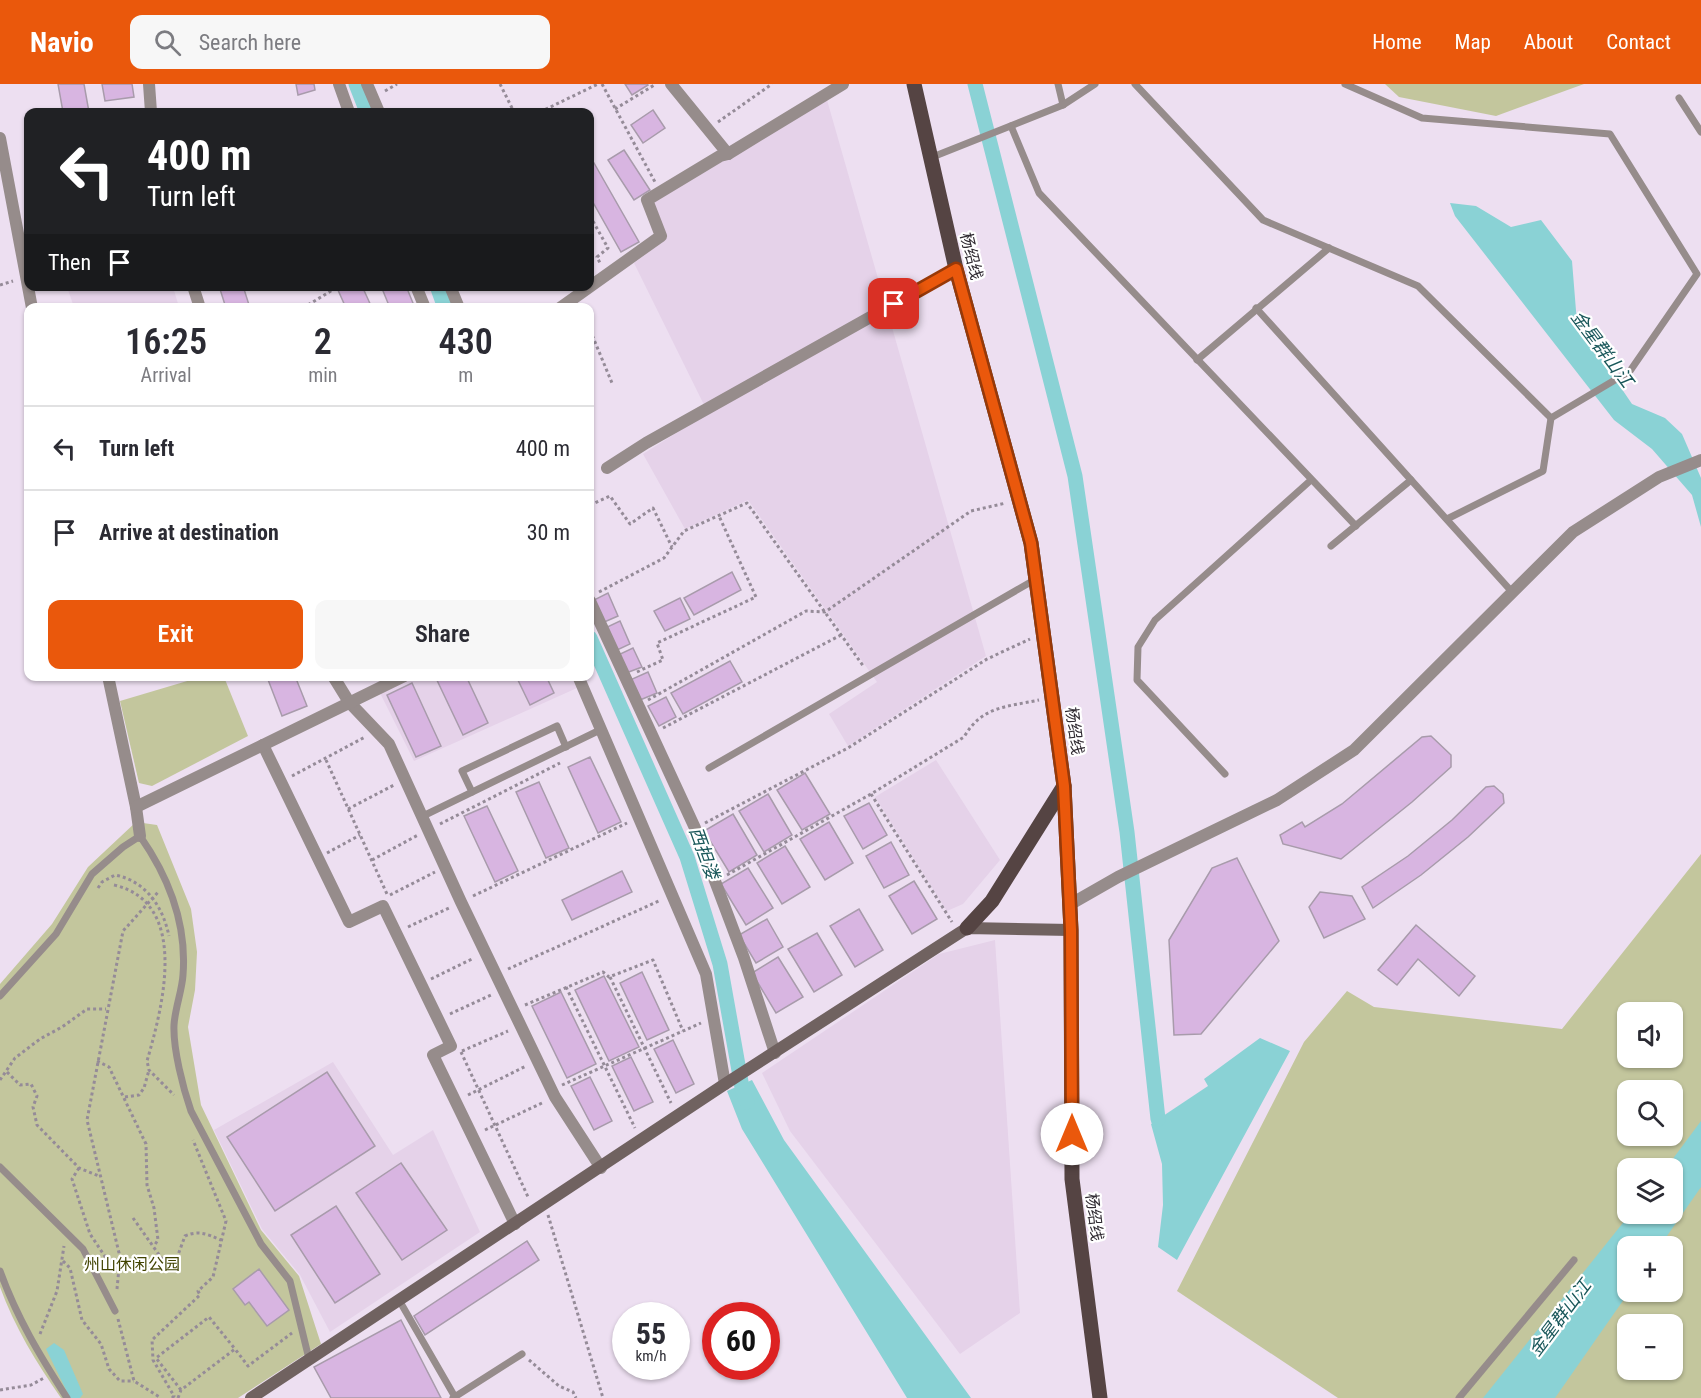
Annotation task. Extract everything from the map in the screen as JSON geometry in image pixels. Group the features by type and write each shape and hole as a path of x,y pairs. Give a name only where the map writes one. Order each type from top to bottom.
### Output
{"main road":[{"name":"杨绍线","path":"914,84 956,269 1031,543 1064,786 1071,930 1072,1179 1100,1398"},
{"path":"963,931 992,901 1064,786"}],"street":[{"path":"148,84 151,108"},
{"path":"339,84 348,108"},
{"path":"367,84 377,108"},
{"path":"671,84 728,154"},
{"path":"594,284 661,236 647,200 843,84"},
{"path":"0,138 24,253"},
{"path":"607,468 646,443 956,269"},
{"path":"567,303 584,291"},
{"path":"1069,905 1118,877 1277,800 1354,750 1573,532 1659,477 1701,460"},
{"path":"594,608 695,828 744,958 775,1053"},
{"path":"109,681 140,836"},
{"path":"336,681 349,702 389,744 502,990 553,1093 601,1168"},
{"path":"136,807 393,681"},
{"path":"580,681 706,974 725,1084"},
{"path":"263,745 349,922 383,906 451,1046 433,1055 515,1224"},
{"path":"251,1398 725,1084 963,931 1071,930"}],"lane":[{"path":"1058,84 1063,105"},
{"path":"930,158 1063,105 1095,84"},
{"path":"1135,84 1263,220 1418,286 1551,418"},
{"path":"1344,84 1422,118 1610,134 1699,273 1630,371 1551,418"},
{"path":"1679,98 1701,132"},
{"path":"1011,126 1039,193 1356,526"},
{"path":"1197,360 1329,248"},
{"path":"1256,308 1513,593"},
{"path":"1447,519 1543,471 1551,418"},
{"path":"1225,774 1137,680 1138,647 1155,620 1311,480"},
{"path":"1331,546 1411,480"},
{"path":"709,768 1036,579"},
{"path":"472,792 462,771 557,726 566,747"},
{"path":"423,816 600,730"},
{"path":"0,996 56,934 92,874 123,847 140,836 161,869 180,919 183,974 174,1025 183,1089 190,1111 261,1244 290,1281 309,1359"},
{"path":"0,1167 83,1249 115,1311"},
{"path":"1459,1398 1574,1260"},
{"path":"0,1271 12,1306 34,1347 67,1398"},
{"path":"399,1300 454,1397 522,1354"}],"path":[{"path":"500,84 512,108"},
{"path":"549,108 600,84 661,192"},
{"path":"615,109 656,84"},
{"path":"706,129 772,84"},
{"path":"594,223 608,248 597,257 605,276"},
{"path":"311,303 331,291"},
{"path":"594,341 612,384"},
{"path":"594,504 610,496 630,524 653,508 672,547"},
{"path":"639,705 806,611 825,612 971,511 1019,500"},
{"path":"594,597 664,558 684,531 747,503 870,675"},
{"path":"625,678 663,660 657,643 756,597 719,516"},
{"path":"695,828 849,748 987,659 1043,632"},
{"path":"651,734 841,634"},
{"path":"715,882 871,794 964,737 972,723 991,710 1052,697"},
{"path":"281,782 377,730"},
{"path":"372,860 567,759"},
{"path":"348,809 404,780"},
{"path":"871,794 963,931"},
{"path":"396,933 638,818"},
{"path":"318,858 360,835"},
{"path":"388,895 445,867"},
{"path":"102,882 115,875 132,879 152,899 165,919 170,940"},
{"path":"134,1381 115,1311 120,1257 87,1120 106,1009 123,931 166,884"},
{"path":"114,885 131,889 148,904 160,928 166,958 163,997 147,1061 149,1070 144,1088 139,1095 125,1097"},
{"path":"496,975 672,895"},
{"path":"420,984 486,952"},
{"path":"609,977 653,960 683,1031"},
{"path":"513,1011 603,972 609,977 678,1116"},
{"path":"566,987 641,1141"},
{"path":"438,1019 502,990"},
{"path":"0,1080 15,1058 40,1039 87,1009 106,1009"},
{"path":"472,1136 603,1066 714,1018"},
{"path":"460,1051 520,1026"},
{"path":"97,1060 109,1067 146,1144 147,1185 154,1208 158,1240 154,1246"},
{"path":"456,1103 478,1089 538,1060"},
{"path":"149,1070 165,1088 173,1093 177,1104"},
{"path":"7,1072 20,1085 31,1084 37,1096 33,1107 37,1125 79,1168 100,1176"},
{"path":"172,1398 174,1396 170,1388 153,1360 152,1340 200,1295 198,1291 213,1277 226,1221 191,1137"},
{"path":"79,1168 72,1179 90,1234 117,1275"},
{"path":"545,1204 603,1398"},
{"path":"133,1218 167,1266 175,1263 184,1236 195,1232 221,1239"},
{"path":"34,1347 57,1291 63,1261 65,1232"},
{"path":"63,1261 70,1268 82,1320 101,1344 109,1369 120,1381 134,1381 161,1398"},
{"path":"181,1390 156,1358 209,1317 248,1366 301,1326"},
{"path":"178,1398 181,1390 235,1349"},
{"path":"522,1354 559,1386 573,1392 576,1398"},
{"path":"0,1390 31,1385 52,1374"},
{"path":"170,1388 176,1383"}],"shaded area":[{"path":"827,100 986,656 848,746 829,714 877,682 748,500 685,529 643,454 708,413 634,263 666,239 652,202"},
{"path":"68,291 174,291 178,303 73,303"},
{"path":"405,681 574,681 577,688 414,761 380,693"},
{"path":"936,760 1000,860 963,904 947,911 875,797"},
{"path":"995,940 1020,1313 960,1354 790,1131 762,1073 939,954"},
{"path":"333,1062 393,1155 433,1130 480,1232 330,1332 300,1275 262,1229 214,1130"}],"green space":[{"path":"1385,84 1584,84 1496,116 1399,97"},
{"path":"187,681 226,681 248,736 152,786 139,783 120,701"},
{"name":"州山休闲公园","path":"136,822 157,825 191,909 197,952 195,990 188,1027 201,1105 261,1230 299,1276 321,1344 238,1398 61,1398 27,1344 0,1287 0,984 52,924 88,867"},
{"path":"1701,854 1701,1398 1338,1398 1177,1291 1304,1042 1347,991 1374,1007 1562,1029"}],"water":[{"path":"1450,203 1476,206 1511,227 1541,220 1572,261 1577,323 1632,404 1665,418 1682,434 1701,478 1701,527 1692,495 1652,449 1614,420 1455,216"},
{"path":"1260,1038 1290,1051 1177,1260 1158,1247 1163,1205 1162,1164 1151,1124 1208,1086 1204,1079"},
{"path":"752,1080 784,1140 971,1398 907,1398 742,1129 727,1091"},
{"path":"1701,1121 1701,1187 1683,1213 1683,1158 1673,1158"},
{"name":"金星群山江","path":"1622,1224 1675,1224 1667,1236 1617,1236 1617,1302 1622,1302 1555,1398 1483,1398"},
{"path":"54,1343 64,1350 83,1394 80,1398 70,1398 46,1349"}],"building":[{"path":"58,84 84,84 88,108 62,108"},
{"path":"102,84 132,84 134,97 105,101"},
{"path":"296,84 314,84 315,90 298,95"},
{"path":"625,84 647,84 648,85 632,95"},
{"path":"653,110 665,128 643,143 631,125"},
{"path":"624,150 650,190 634,200 608,160"},
{"path":"594,163 639,242 621,252 594,204"},
{"path":"221,291 245,291 248,303 224,303"},
{"path":"338,291 364,291 370,303 344,303"},
{"path":"383,291 408,291 413,303 388,303"},
{"path":"732,572 741,590 694,615 684,598"},
{"path":"608,593 618,616 602,623 594,600"},
{"path":"680,598 690,619 665,631 654,611"},
{"path":"620,621 630,644 615,651 605,628"},
{"path":"633,648 642,667 626,673 618,655"},
{"path":"730,661 742,682 683,714 671,693"},
{"path":"648,672 657,693 640,700 630,680"},
{"path":"269,681 297,681 307,706 282,716"},
{"path":"437,681 468,681 488,723 463,735"},
{"path":"518,681 548,681 554,693 530,705"},
{"path":"412,683 441,746 416,757 387,695"},
{"path":"666,697 676,717 659,726 648,706"},
{"path":"1431,736 1451,755 1451,767 1412,802 1341,859 1283,844 1280,835 1302,822 1305,827 1342,804 1422,737"},
{"path":"590,757 621,822 598,833 568,767"},
{"path":"805,773 830,814 802,830 777,790"},
{"path":"539,782 569,848 546,858 516,792"},
{"path":"1494,786 1503,794 1504,803 1468,837 1421,875 1373,908 1362,887 1408,856 1452,820 1486,787"},
{"path":"768,794 792,835 764,852 739,811"},
{"path":"869,803 887,835 863,849 844,816"},
{"path":"487,806 518,871 495,882 464,816"},
{"path":"733,814 757,855 729,872 704,831"},
{"path":"829,822 853,863 825,880 800,839"},
{"path":"891,842 909,875 884,888 866,856"},
{"path":"785,846 810,887 782,904 757,863"},
{"path":"1237,858 1279,941 1201,1034 1174,1035 1169,940 1212,868"},
{"path":"748,868 773,908 746,925 721,884"},
{"path":"622,871 632,892 572,920 562,900"},
{"path":"914,881 937,919 912,934 889,896"},
{"path":"1320,892 1352,896 1365,919 1324,938 1309,907"},
{"path":"859,909 883,950 855,967 830,926"},
{"path":"767,919 783,947 756,963 739,935"},
{"path":"1416,925 1475,976 1459,996 1418,959 1397,985 1378,970"},
{"path":"817,933 842,975 814,992 788,949"},
{"path":"778,957 803,997 776,1013 752,973"},
{"path":"642,972 669,1030 647,1040 620,983"},
{"path":"604,976 639,1047 609,1061 575,990"},
{"path":"561,992 596,1064 567,1078 532,1006"},
{"path":"673,1040 694,1084 676,1093 654,1049"},
{"path":"631,1057 653,1102 634,1111 612,1066"},
{"path":"327,1072 375,1146 275,1211 227,1137"},
{"path":"590,1077 612,1121 594,1130 571,1086"},
{"path":"401,1163 447,1230 402,1260 356,1193"},
{"path":"336,1206 380,1274 335,1303 291,1235"},
{"path":"527,1241 539,1260 425,1335 414,1316"},
{"path":"259,1269 289,1310 267,1326 249,1302 245,1305 233,1289"},
{"path":"401,1320 441,1398 331,1398 314,1367"}],"waterway":[{"name":"西担溇","path":"356,84 365,108"},
{"path":"975,84 1075,476 1127,832 1158,1119"},
{"name":"西担溇","path":"439,291 443,303"},
{"name":"西担溇","path":"594,647 687,857 720,964 743,1093 747,1102"}],"route":[{"path":"894,304 956,269 1031,543 1064,786 1071,930 1072,1134"}]}
